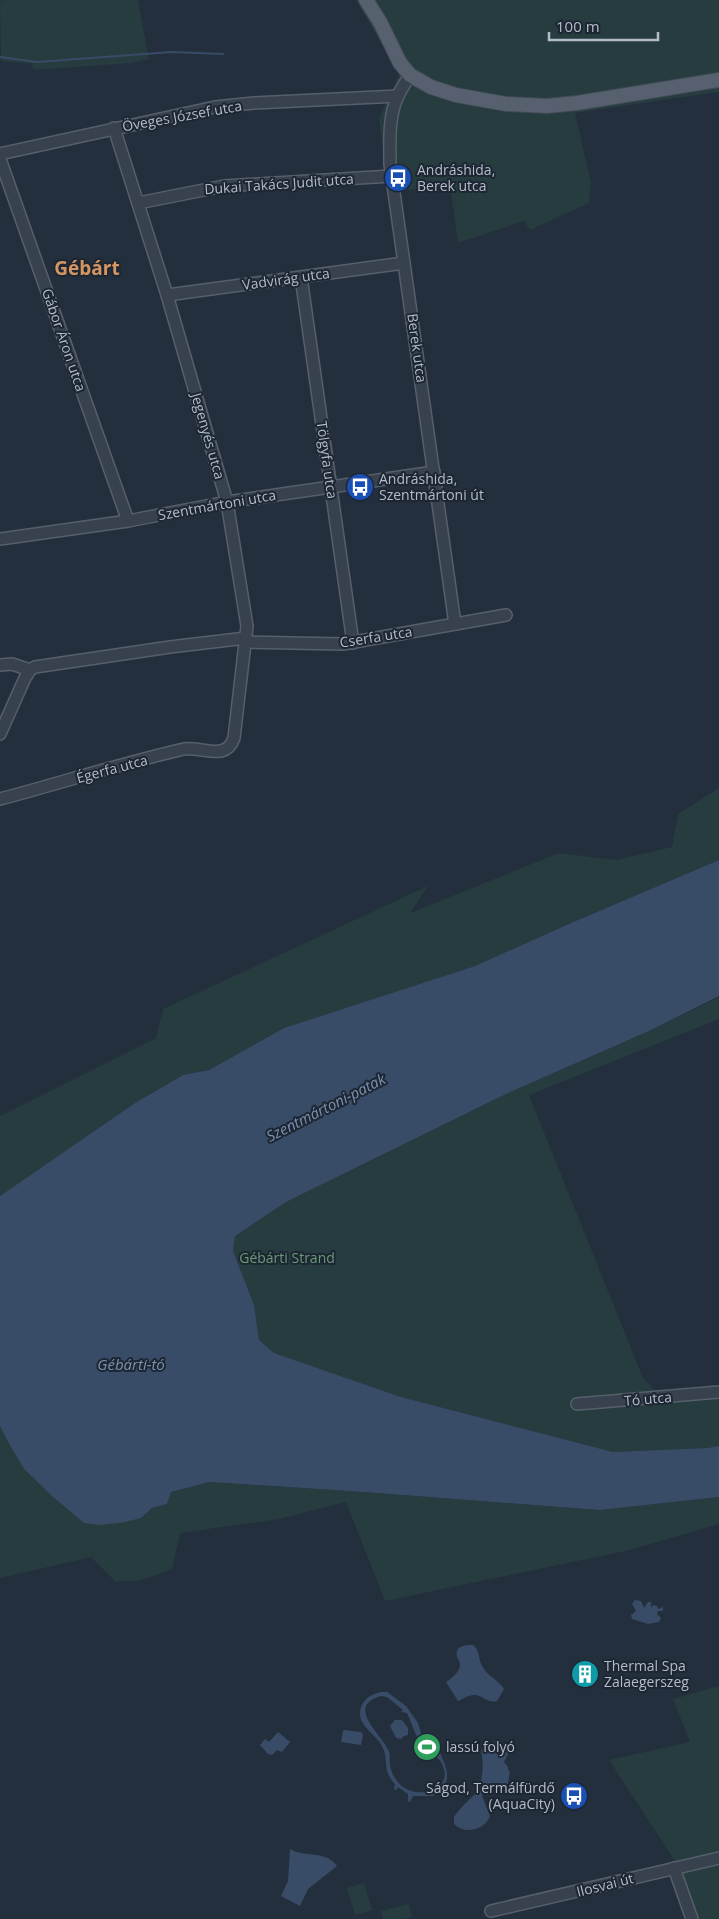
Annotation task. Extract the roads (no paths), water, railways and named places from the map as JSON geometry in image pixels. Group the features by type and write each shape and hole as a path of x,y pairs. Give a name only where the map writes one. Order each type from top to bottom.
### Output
{"main road":[{"path":"366,0 380,22 400,63 410,75 431,87 482,100 521,106 577,104 719,80"}],"street":[{"name":"Berek utca","path":"410,75 398,96 391,125 392,176 455,624"},
{"name":"Öveges József utca","path":"0,154 198,110 233,105 398,96"},
{"name":"Jegenyés utca","path":"114,128 167,296 227,502 246,619 246,640 234,738 226,750"},
{"name":"Gábor Áron utca","path":"0,159 128,521"},
{"name":"Dukai Takács Judit utca","path":"138,203 224,186 392,176"},
{"name":"Vadvirág utca","path":"167,296 404,263"},
{"name":"Tölgyfa utca","path":"301,277 353,643"},
{"name":"Szentmártoni utca","path":"0,539 128,521 227,502 434,472"},
{"name":"Cserfa utca","path":"0,665 12,664 30,670 44,665 230,639 335,644 353,643 506,615"},
{"path":"0,734 30,670"},
{"name":"Égerfa utca","path":"0,799 186,749 216,752 226,750"},
{"name":"Tó utca","path":"577,1404 719,1392"},
{"name":"Ilosvai út","path":"491,1912 719,1858"},
{"path":"674,1868 692,1919"}],"water":[{"name":"Gébárti-tó","path":"719,860 719,996 649,1031 508,1093 286,1202 235,1236 233,1251 254,1305 259,1340 274,1353 401,1397 613,1452 719,1446 719,1497 600,1510 210,1482 171,1492 167,1504 152,1508 141,1518 100,1525 84,1523 24,1469 0,1426 0,1196 135,1103 183,1075 209,1070 284,1028 475,966"},
{"path":"635,1600 641,1601 644,1608 648,1602 651,1602 651,1608 653,1605 657,1606 658,1609 663,1607 663,1611 658,1611 657,1614 661,1618 659,1622 648,1624 632,1619 631,1615 636,1611 632,1604"},
{"path":"473,1645 477,1649 484,1670 504,1689 497,1701 490,1701 474,1695 458,1701 446,1682 459,1670 460,1663 457,1652 459,1648"},
{"name":"lassú folyó","path":"387,1692 406,1706 418,1723 423,1740 434,1751 434,1747 437,1746 446,1767 447,1779 445,1785 433,1796 413,1796 410,1802 408,1801 408,1794 398,1787 396,1790 394,1789 395,1784 388,1774 383,1748 363,1723 360,1712 365,1700 378,1693","holes":["381,1696 387,1697 403,1710 401,1712 407,1713 420,1741 437,1757 443,1766 445,1774 443,1781 433,1790 425,1792 410,1791 400,1785 393,1774 389,1752 368,1721 366,1713 366,1706 371,1701"]},
{"path":"395,1720 402,1720 408,1728 408,1735 401,1739 396,1738 390,1726"},
{"path":"344,1730 361,1732 363,1735 361,1745 341,1742"},
{"path":"278,1732 290,1742 282,1752 277,1750 272,1755 268,1754 260,1745 265,1739 269,1742"},
{"path":"497,1740 498,1745 505,1747 508,1754 504,1762 510,1772 507,1788 492,1786 485,1789 482,1796 490,1816 484,1825 469,1830 458,1827 454,1824 454,1817 476,1793 480,1784 483,1767 481,1750"},
{"path":"290,1849 327,1858 337,1866 308,1889 300,1906 281,1896 288,1881"}],"waterway":[{"path":"0,57 37,62 171,52 223,54"}],"place":[{"name":"Andráshida, Berek utca","path":"398,178"},
{"name":"Andráshida, Szentmártoni út","path":"360,487"},
{"name":"Thermal Spa Zalaegerszeg","path":"585,1674"},
{"name":"lassú folyó","path":"427,1747"},
{"name":"Ságod, Termálfürdő (AquaCity)","path":"574,1796"}],"district":[{"name":"Gébárt","path":"87,268"}],"water label":[{"name":"Szentmártoni-patak","path":"326,1108"}],"park label":[{"name":"Gébárti Strand","path":"287,1258"}]}
